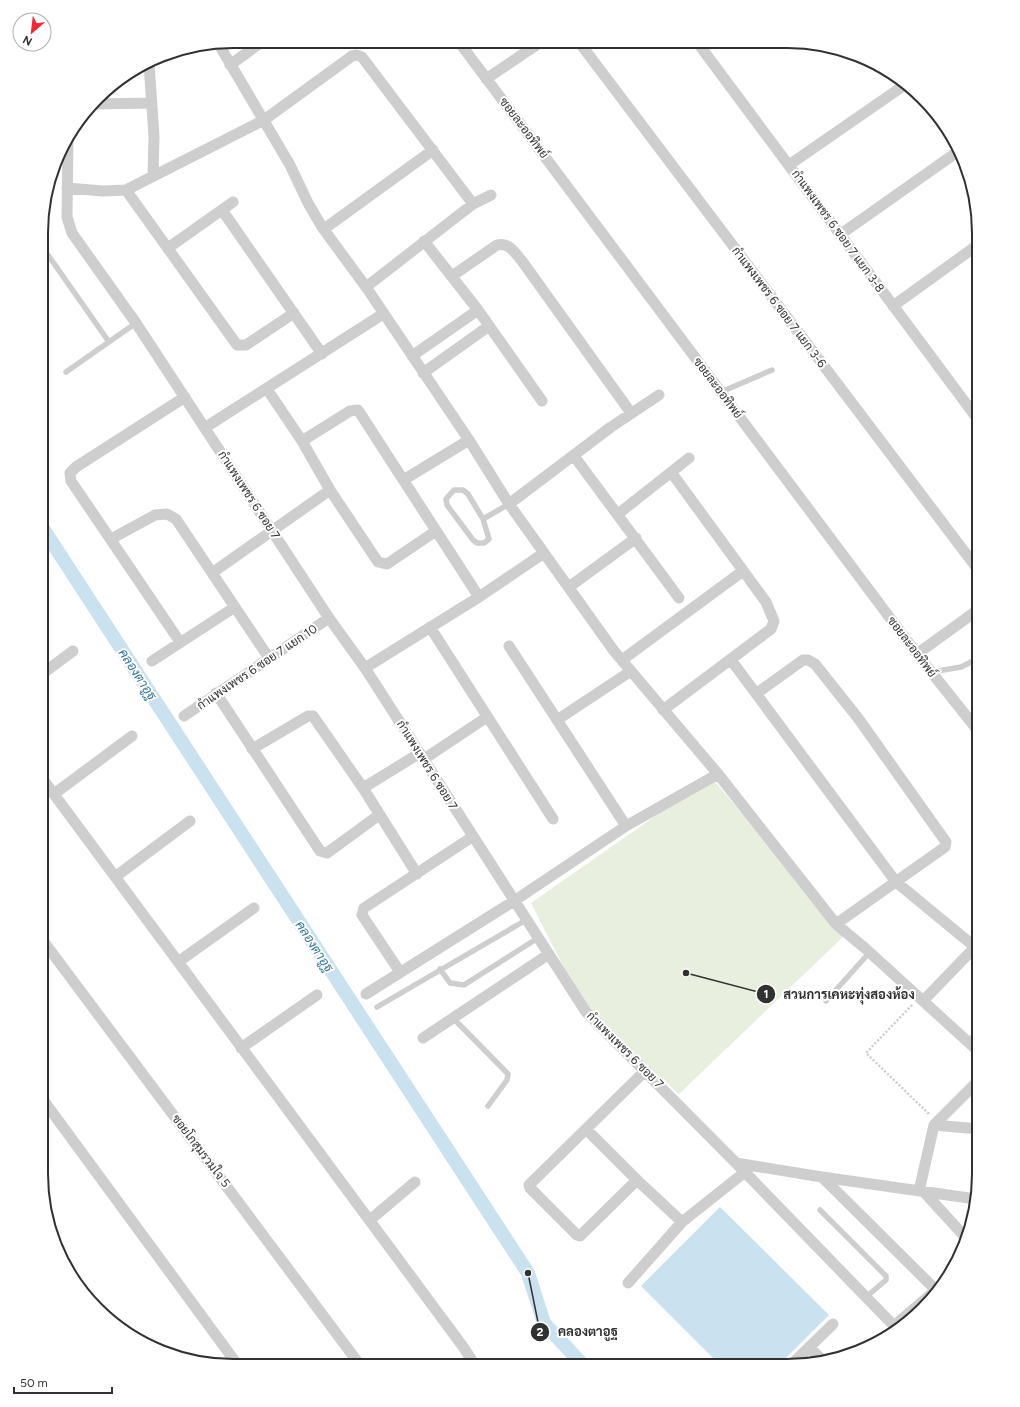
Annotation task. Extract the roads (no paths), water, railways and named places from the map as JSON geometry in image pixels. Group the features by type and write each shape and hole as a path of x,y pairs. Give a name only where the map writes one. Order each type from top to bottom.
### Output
{"street":[{"path":"220,48 290,165 308,203 324,229 366,287 382,314 469,440 509,504 631,672 718,774 836,924 870,952 970,1044"},
{"path":"230,65 253,48"},
{"name":"ซอยละออทิพย์","path":"463,48 917,654 972,723"},
{"path":"486,79 532,48"},
{"name":"กำแพงเพชร 6 ซอย 7 แยก 3-6","path":"584,48 972,562"},
{"name":"กำแพงเพชร 6 ซอย 7 แยก 3-8","path":"701,48 972,412"},
{"path":"67,188 103,192 126,190 264,120 352,56 357,55 362,57 473,204"},
{"path":"149,68 154,136 153,176"},
{"path":"789,165 901,87"},
{"path":"100,104 152,103"},
{"path":"324,229 433,150"},
{"name":"กำแพงเพชร 6 ซอย 7","path":"67,151 67,217 72,234 136,323 206,427 329,618 365,668 472,837 586,1012 745,1172 894,1325"},
{"path":"841,234 954,154"},
{"path":"126,190 237,345 246,345 294,313"},
{"path":"366,287 473,204 491,195"},
{"path":"168,248 233,202"},
{"path":"222,210 322,354"},
{"path":"424,241 478,310 542,401"},
{"path":"452,276 497,244 502,244 511,248 632,413"},
{"path":"893,306 972,249"},
{"path":"412,356 478,310"},
{"path":"206,427 322,354 382,314"},
{"path":"423,373 489,326"},
{"path":"267,389 302,441 330,490 378,562 387,564 436,530"},
{"path":"509,504 632,413 659,395"},
{"path":"180,642 71,481 70,474 76,467 185,397"},
{"path":"302,441 350,410 358,410 479,597"},
{"path":"404,479 469,440"},
{"path":"574,456 680,598"},
{"path":"618,514 690,458"},
{"path":"663,710 771,630 774,625 772,613 766,602 671,472"},
{"path":"212,573 330,490"},
{"path":"111,539 155,515 167,514 176,519 269,658"},
{"path":"569,587 636,538"},
{"path":"365,668 479,597 544,553"},
{"path":"622,660 743,571"},
{"path":"152,661 235,607"},
{"path":"917,654 972,614"},
{"name":"กำแพงเพชร 6 ซอย 7 แยก 10","path":"184,716 329,618"},
{"path":"430,627 553,819"},
{"path":"509,646 626,826"},
{"path":"48,669 72,651"},
{"path":"731,660 896,882 972,945"},
{"path":"757,693 803,660 808,660 815,664 858,718 946,842 945,847 836,924"},
{"path":"557,720 631,672"},
{"path":"216,693 295,816 324,853 379,815"},
{"path":"252,749 308,716 313,716 363,788 417,874"},
{"path":"363,788 422,756 487,717"},
{"path":"54,794 132,736"},
{"path":"366,994 514,901 626,826 718,774"},
{"path":"48,786 370,1220 464,1348 470,1359"},
{"path":"115,878 190,821"},
{"path":"400,972 362,914 362,911 364,908 472,837"},
{"path":"178,962 254,908"},
{"name":"ซอยโกสุมรวมใจ 5","path":"48,947 356,1359"},
{"path":"921,999 972,950"},
{"path":"423,1038 549,954"},
{"path":"242,1048 317,995"},
{"path":"637,1180 580,1236 577,1235 530,1188 531,1182 645,1071"},
{"path":"921,1191 936,1123 972,1087"},
{"path":"48,1107 233,1359"},
{"path":"936,1123 972,1128"},
{"path":"586,1129 682,1222"},
{"path":"736,1163 970,1198"},
{"path":"628,1283 682,1222 745,1172"},
{"path":"822,1177 934,1288"},
{"path":"370,1220 415,1182"},
{"path":"921,1191 962,1234"},
{"path":"797,1359 833,1324"},
{"path":"809,1347 818,1356"}],"lane":[{"path":"48,255 109,342"},
{"path":"66,372 136,323"},
{"path":"721,392 772,370"},
{"path":"454,490 463,490 468,494 483,519 489,539 484,543 477,543 473,540 447,505 446,499 454,490"},
{"path":"483,519 509,504"},
{"path":"931,672 961,667 972,662"},
{"path":"377,1007 526,920"},
{"path":"440,969 450,983 464,985 538,938"},
{"path":"826,1001 870,952"},
{"path":"452,1018 508,1074 507,1080 488,1106"},
{"path":"820,1210 886,1276 886,1280 866,1297"}],"water":[{"path":"720,1207 829,1315 785,1359 714,1359 641,1286"}],"waterway":[{"name":"คลองตาอูฐ","path":"48,536 528,1273 544,1323 577,1359"}],"place":[{"name":"สวนการเคหะทุ่งสองห้อง","path":"686,973"},
{"name":"คลองตาอูฐ","path":"528,1273"}]}
